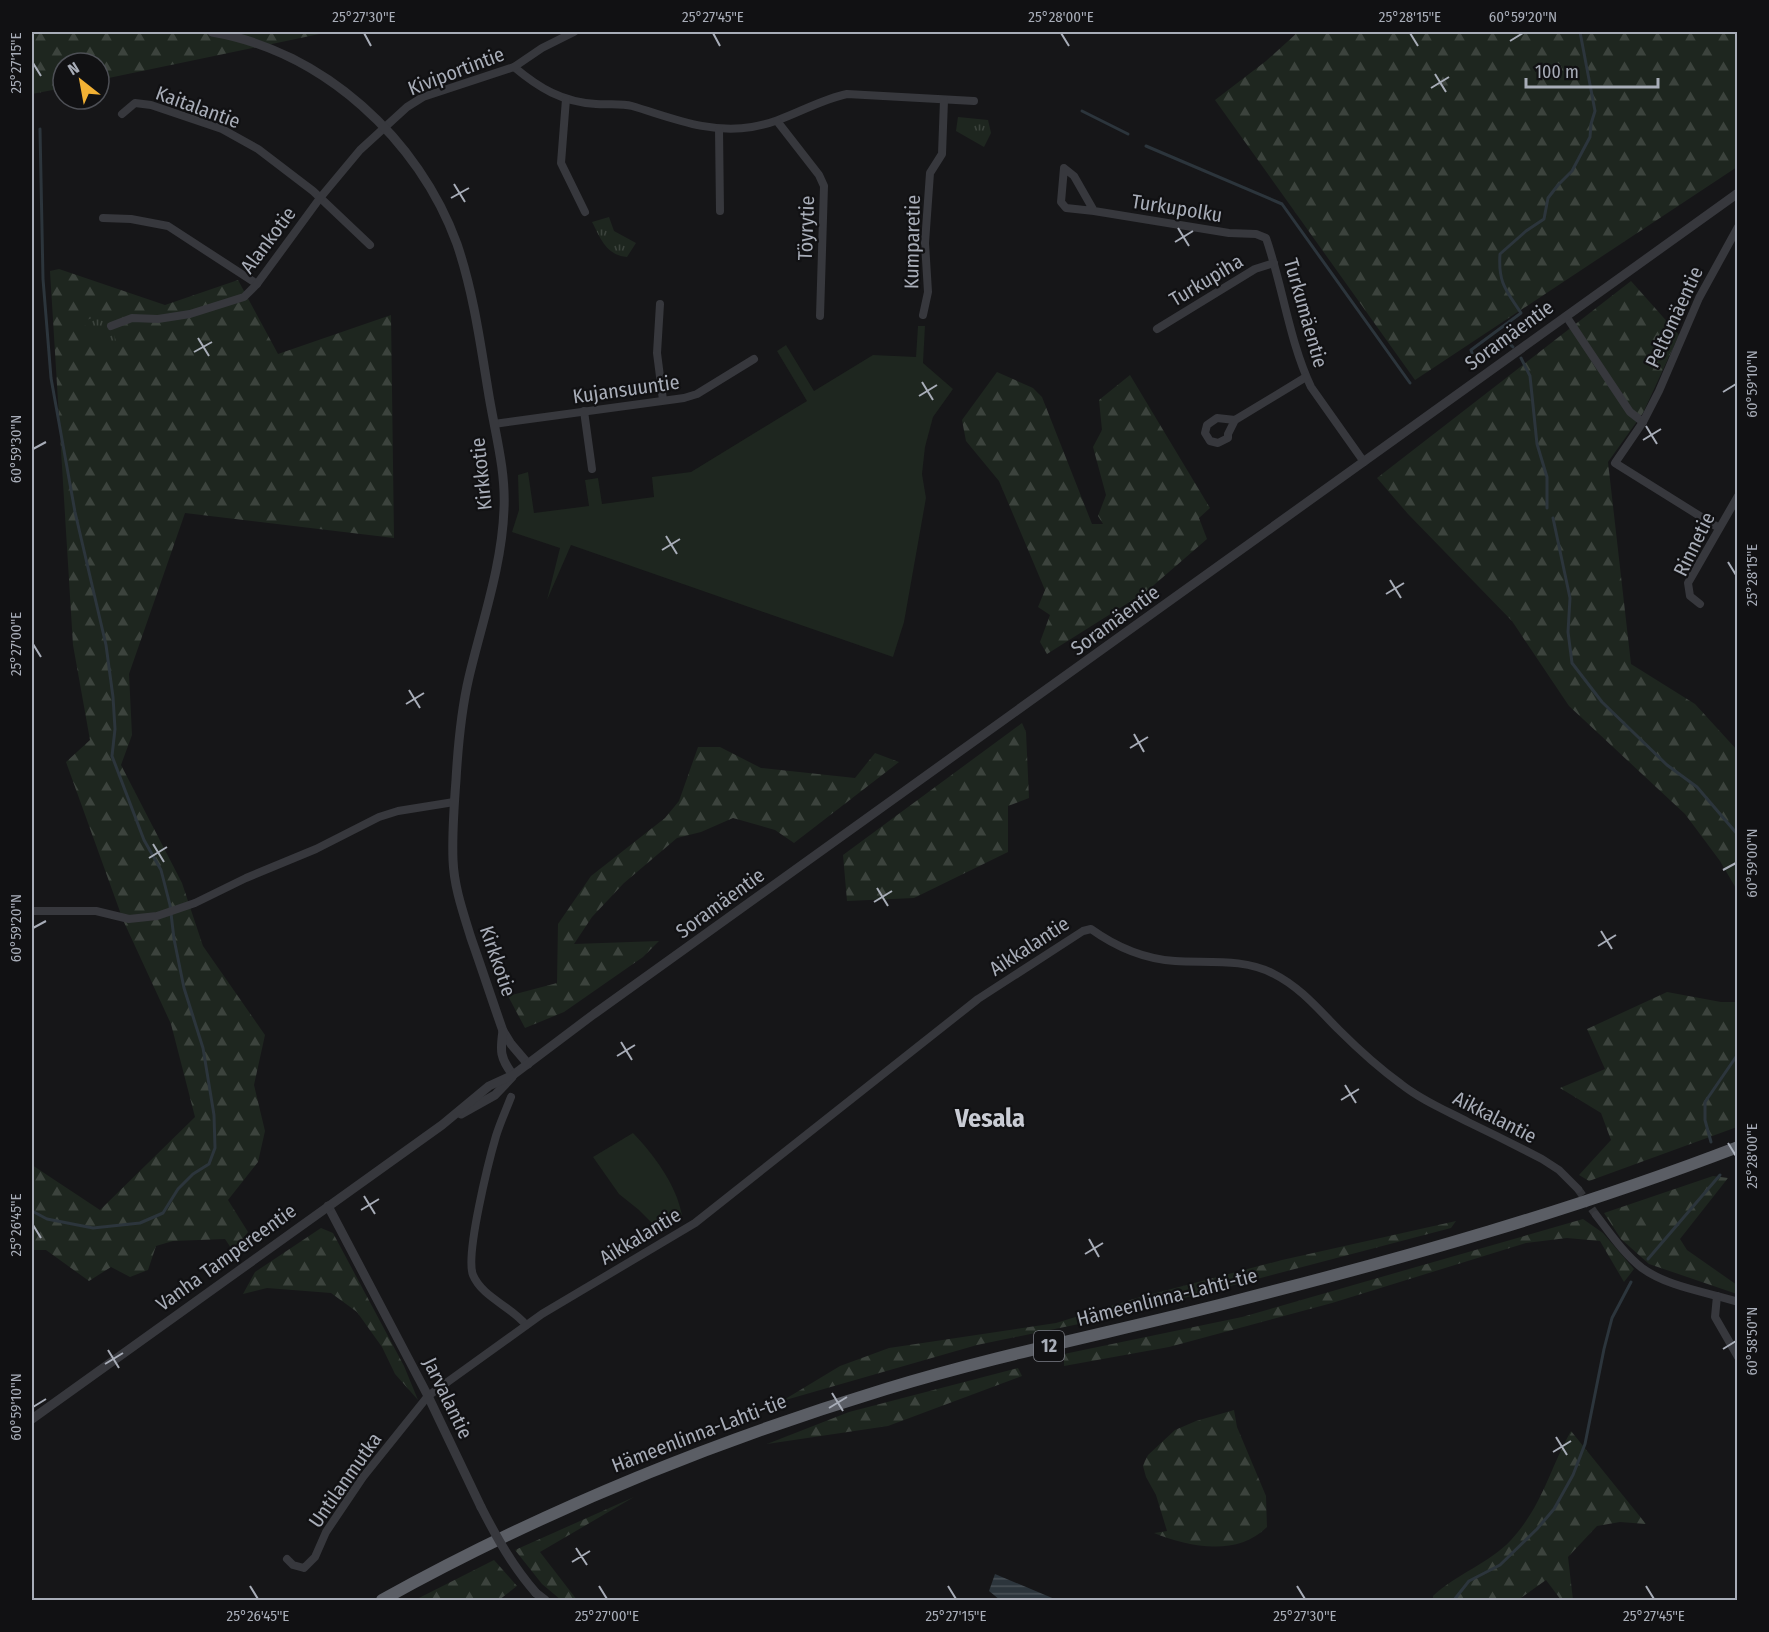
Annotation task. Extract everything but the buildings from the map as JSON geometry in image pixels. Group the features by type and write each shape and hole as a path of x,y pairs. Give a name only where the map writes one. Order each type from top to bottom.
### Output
{"highway":[{"name":"Hämeenlinna-Lahti-tie","path":"382,1600 493,1541 582,1500 692,1454 810,1412 969,1366 1235,1301 1455,1242 1559,1211 1737,1147"}],"street":[{"name":"Kirkkotie","path":"212,32 249,40 307,66 346,93 384,127 405,151 429,187 456,242 468,281 503,475 504,511 496,565 461,714 454,802 453,859 455,882 461,906 503,1030 511,1044 528,1064"},
{"name":"Kiviportintie","path":"384,127 407,106 423,97 514,68 542,48 574,32"},
{"path":"514,68 536,86 566,99 592,104 629,105 679,122 718,129 753,127 777,121 831,98 847,94 974,101"},
{"path":"566,99 561,163 585,212"},
{"name":"Kumparetie","path":"923,315 928,292 925,243 930,173 942,154 944,100"},
{"name":"Kaitalantie","path":"122,114 135,103 151,105 222,129 258,149 320,198 370,244"},
{"name":"Töyrytie","path":"777,121 819,176 824,186 820,316"},
{"name":"Alankotie","path":"111,326 132,318 158,319 190,314 244,297 257,284 320,198 360,150 384,127"},
{"path":"718,129 720,211"},
{"name":"Turkupolku","path":"1094,211 1074,176 1064,168 1061,202 1066,208 1229,233 1256,234"},
{"name":"Soramäentie","path":"513,1075 1737,194"},
{"path":"104,219 131,219 168,226 257,284"},
{"name":"Peltomäentie","path":"1719,528 1615,463 1643,422 1659,391 1699,298 1737,227"},
{"name":"Turkumäentie","path":"1256,234 1266,238 1292,337 1306,377 1364,462"},
{"name":"Turkupiha","path":"1157,329 1255,269 1274,262"},
{"path":"660,304 657,353 663,400"},
{"path":"1566,316 1630,412 1643,422"},
{"name":"Kujansuuntie","path":"494,424 684,398 697,394 754,359"},
{"path":"1236,420 1306,377"},
{"path":"584,411 592,469"},
{"name":"Rinnetie","path":"1700,604 1690,596 1688,583 1737,496"},
{"path":"32,911 96,911 129,919 157,916 195,903 246,878 316,849 379,817 454,802"},
{"name":"Aikkalantie","path":"428,1396 526,1325 695,1223 978,999 1069,938 1091,929 1118,946 1156,958 1250,965 1273,973 1311,1001 1348,1038 1403,1086 1425,1101 1542,1159 1578,1189"},
{"name":"Kirkkotie","path":"503,1030 500,1052 513,1075"},
{"name":"Vanha Tampereentie","path":"32,1419 442,1125 489,1086 513,1075"},
{"path":"511,1097 494,1146 474,1232 471,1266 481,1287 521,1318 526,1325"},
{"name":"Jarvalantie","path":"328,1206 428,1396 481,1507 510,1560 536,1593 545,1600"},
{"path":"1596,1215 1612,1237 1642,1268 1658,1277 1737,1302"},
{"path":"1717,1296 1715,1317 1737,1357"},
{"name":"Untilanmutka","path":"287,1558 293,1566 304,1568 315,1557 326,1532 363,1477 428,1396"}],"green space":[{"path":"32,32 329,32 111,77 111,51 51,51 51,90 32,94"},
{"path":"1298,32 1737,32 1737,167 1415,380 1215,100 1266,61"},
{"path":"958,117 988,120 991,133 984,147 956,131"},
{"path":"609,217 614,231 636,243 627,257 609,250 592,222"},
{"path":"59,269 165,305 238,280 278,354 391,315 394,538 185,513 129,674 132,735 121,765 182,883 203,946 265,1035 254,1085 265,1131 258,1162 228,1200 248,1232 233,1251 225,1239 173,1241 156,1246 148,1270 130,1277 111,1267 89,1281 46,1250 32,1250 32,1165 100,1210 195,1117 171,1024 123,920 66,762 90,740 73,645 50,271"},
{"path":"1631,281 1679,335 1643,413 1608,462 1631,664 1695,704 1737,750 1737,890 1720,861 1685,814 1569,706 1512,621 1408,514 1377,478"},
{"path":"107,312 116,341 91,348 84,321"},
{"path":"918,326 925,326 923,363 953,389 933,417 925,447 922,474 926,498 904,622 893,657 571,545 547,600 560,548 512,532 519,510 518,475 528,472 534,513 589,506 585,480 598,478 602,504 654,497 652,477 691,472 807,401 777,351 786,345 814,391 873,355 916,357"},
{"path":"997,372 1033,388 1042,397 1092,524 1103,524 1098,516 1106,495 1093,447 1102,430 1099,400 1130,375 1210,508 1199,518 1207,539 1147,591 1047,654 1040,642 1050,615 1038,607 1045,590 999,481 966,441 962,420"},
{"path":"1022,723 1026,732 1029,798 1008,806 1008,852 914,898 847,901 843,855"},
{"path":"698,747 720,747 761,768 855,778 875,753 899,762 794,843 775,830 733,818 701,832 677,838 624,883 592,917 574,944 659,941 643,957 564,1012 525,1028 508,996 557,983 558,924 591,876 665,818 679,801"},
{"path":"1667,992 1721,1002 1737,1002 1737,1127 1589,1181 1579,1175 1611,1140 1601,1113 1560,1088 1605,1069 1587,1029"},
{"path":"633,1133 663,1171 679,1203 682,1215 660,1231 619,1194 593,1157"},
{"path":"1713,1176 1728,1178 1680,1239 1687,1250 1737,1285 1737,1294 1649,1264 1621,1239 1604,1213"},
{"path":"1583,1219 1603,1233 1634,1269 1624,1282 1600,1241 1567,1238 1526,1243 1332,1303 1169,1347 1064,1366 1064,1354 1242,1317"},
{"path":"1456,1221 1451,1228 1108,1318 977,1345 782,1401 840,1366 889,1348 1056,1323 1137,1298 1282,1260"},
{"path":"321,1228 333,1233 404,1366 418,1400 395,1374 382,1347 357,1312 331,1293 267,1288 243,1294 255,1272"},
{"path":"1018,1368 1022,1376 888,1426 767,1444 849,1412"},
{"path":"1234,1410 1237,1427 1266,1496 1267,1527 1242,1543 1227,1546 1197,1545 1154,1533 1167,1531 1156,1495 1143,1466 1148,1455 1175,1430"},
{"path":"1571,1431 1646,1524 1620,1522 1597,1526 1568,1557 1573,1600 1561,1600 1546,1580 1518,1600 1433,1600 1433,1596 1442,1588 1503,1548 1522,1527 1531,1514"},
{"path":"634,1497 540,1552 577,1600 561,1600 542,1584 515,1550"},
{"path":"494,1560 517,1586 499,1600 415,1600"}],"shaded area":[{"path":"995,1574 1057,1600 1000,1600 989,1591"}],"waterway":[{"path":"1472,353 1471,350 1521,313 1507,292 1502,279 1500,254 1526,231 1544,219 1548,198 1572,171 1590,137 1595,111 1580,32"},
{"path":"1082,111 1128,134"},
{"path":"32,1211 47,1219 93,1228 140,1223 163,1213 178,1189 193,1174 209,1164 215,1148 214,1115 203,1048 184,988 170,905 161,870 144,840 112,756 115,729 106,645 75,512 51,378 43,279 40,129"},
{"path":"1146,146 1282,204 1410,383"},
{"path":"1478,361 1506,344 1513,347"},
{"path":"1521,358 1530,376 1537,444 1547,477 1547,508"},
{"path":"1553,518 1570,598 1568,632 1572,663 1602,702 1667,765 1697,787 1738,835"},
{"path":"1711,1142 1705,1120 1705,1102 1738,1054"},
{"path":"1648,1259 1720,1175"},
{"path":"1454,1600 1469,1581 1500,1565 1537,1529 1554,1509 1573,1475 1585,1444 1612,1318 1631,1282"}],"tunnel":[{"path":"1578,1189 1596,1215"}],"district":[{"name":"Vesala","path":"990,1118"}]}
